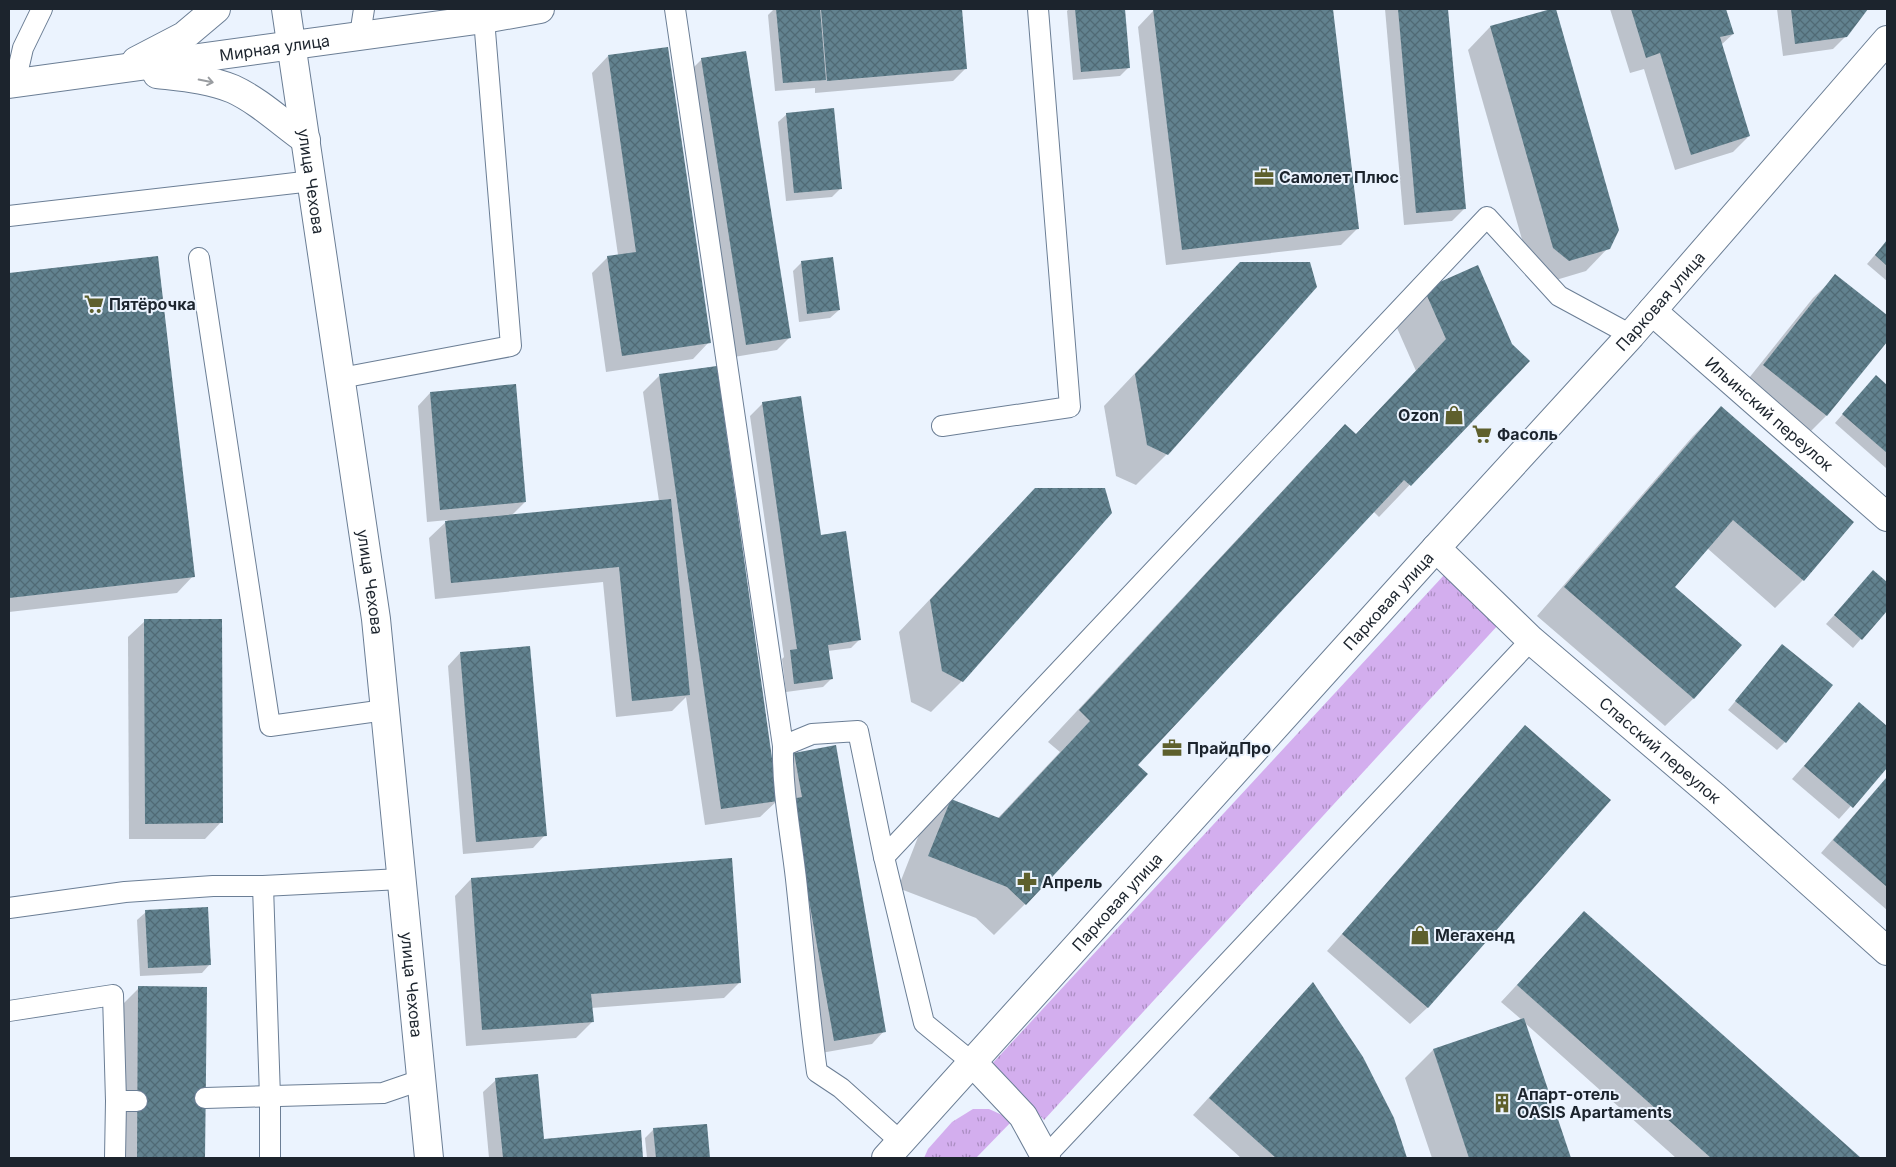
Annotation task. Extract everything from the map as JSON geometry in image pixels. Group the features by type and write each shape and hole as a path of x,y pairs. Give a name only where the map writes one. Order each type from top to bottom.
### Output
{"street":[{"path":"123,69 184,36 216,9"},
{"name":"улица Чехова","path":"286,9 376,619 429,1158"},
{"name":"Мирная улица","path":"12,83 484,19 540,9"},
{"name":"Парковая улица","path":"894,1150 1436,548 1631,335 1887,40"},
{"path":"123,69 193,78 232,89 258,104 306,140"},
{"name":"Ильинский переулок","path":"1652,311 1887,517"},
{"name":"Спасский переулок","path":"1436,548 1531,640 1715,797 1887,951"},
{"path":"973,1063 1023,1116 1046,1158"}],"lane":[{"path":"12,83 23,48 42,9"},
{"path":"360,35 364,9"},
{"path":"675,9 783,746 784,781 796,880 809,1018 817,1072 841,1088 894,1150"},
{"path":"942,426 1070,407 1038,9"},
{"path":"340,378 510,346 484,19"},
{"path":"9,216 312,181"},
{"path":"884,857 1487,217 1559,296 1631,335"},
{"path":"199,258 270,726 385,710"},
{"path":"1046,1158 1531,640"},
{"path":"783,746 812,734 858,731 884,857 924,1023 973,1063"},
{"path":"9,908 126,892 213,886 263,886 401,879"},
{"path":"263,886 270,1097 270,1158"},
{"path":"9,1011 113,995 116,1101 115,1158"},
{"path":"206,1098 384,1093 421,1080"},
{"path":"116,1101 138,1101"}],"green space":[{"path":"1445,574 1499,624 1044,1120 991,1065"},
{"path":"973,1109 989,1109 1013,1120 976,1158 924,1158 928,1149 952,1122"}],"building":[{"path":"776,9 820,9 826,80 783,83"},
{"path":"821,9 962,9 967,69 827,81"},
{"path":"1075,9 1125,9 1130,68 1081,72"},
{"path":"1153,9 1333,9 1359,229 1182,250"},
{"path":"1398,9 1448,9 1466,209 1416,213"},
{"path":"1556,9 1619,230 1610,249 1569,261 1553,248 1490,26"},
{"path":"1631,9 1726,9 1734,34 1720,37 1750,136 1691,155 1660,53 1646,58"},
{"path":"1791,9 1868,9 1847,37 1795,44"},
{"path":"668,47 711,343 622,356 607,256 636,252 608,55"},
{"path":"746,51 791,338 746,345 701,58"},
{"path":"834,108 842,189 794,193 786,113"},
{"path":"1887,240 1887,266 1875,255"},
{"path":"158,256 195,577 9,598 9,273"},
{"path":"833,257 840,310 807,314 801,261"},
{"path":"1240,262 1310,262 1317,287 1168,455 1147,445 1135,374"},
{"path":"1478,265 1512,344 1530,361 1411,486 1404,480 1138,765 1148,774 1026,905 1007,887 928,856 951,799 999,818 1090,721 1079,710 1345,424 1356,434 1446,339 1424,289"},
{"path":"1835,274 1887,315 1887,342 1827,416 1763,365"},
{"path":"717,366 778,801 721,809 659,374"},
{"path":"1876,375 1887,385 1887,453 1842,414"},
{"path":"516,384 526,502 440,510 430,392"},
{"path":"801,396 821,535 846,531 861,640 828,645 833,679 794,684 790,650 797,649 762,402"},
{"path":"1721,406 1854,522 1804,581 1733,520 1675,587 1742,645 1694,699 1564,587"},
{"path":"1035,488 1105,488 1112,513 963,682 942,671 930,600"},
{"path":"671,499 690,695 632,701 619,567 451,583 445,521"},
{"path":"1873,570 1887,582 1887,611 1862,640 1834,615"},
{"path":"144,619 222,619 223,823 145,824"},
{"path":"1782,644 1833,685 1786,743 1735,701"},
{"path":"530,646 547,836 476,842 460,652"},
{"path":"1859,702 1887,726 1887,768 1853,808 1804,766"},
{"path":"1525,725 1611,800 1428,1008 1342,934"},
{"path":"836,745 886,1032 834,1041 791,799 802,797 794,753"},
{"path":"1887,777 1887,887 1833,840"},
{"path":"732,858 741,983 591,994 594,1022 482,1030 471,878"},
{"path":"208,907 211,965 148,968 145,910"},
{"path":"1584,911 1861,1158 1711,1158 1517,985"},
{"path":"1313,982 1363,1057 1394,1118 1407,1158 1276,1158 1209,1098"},
{"path":"138,986 207,987 205,1158 137,1158"},
{"name":"Апарт-отель OASIS Apartaments","path":"1524,1018 1571,1158 1469,1158 1433,1049"},
{"path":"538,1074 544,1139 641,1130 643,1158 503,1158 495,1078"},
{"path":"707,1124 710,1158 656,1158 653,1128"}],"place":[{"name":"Самолет Плюс","path":"1264,177"},
{"name":"Пятёрочка","path":"94,304"},
{"name":"Ozon","path":"1454,415"},
{"name":"Фасоль","path":"1482,434"},
{"name":"ПрайдПро","path":"1172,748"},
{"name":"Апрель","path":"1027,882"},
{"name":"Мегахенд","path":"1420,935"},
{"name":"Апарт-отель OASIS Apartaments","path":"1502,1103"}]}
